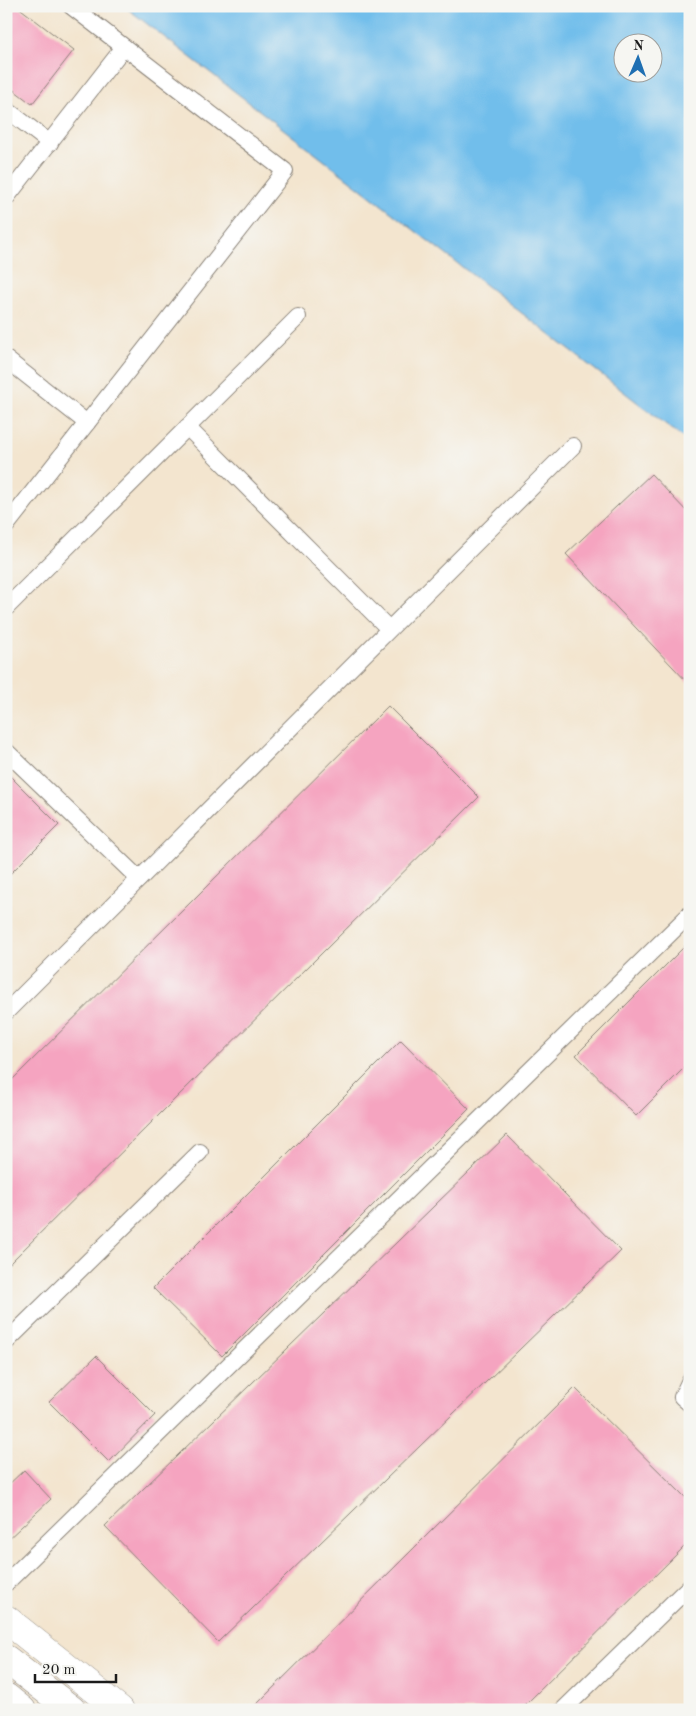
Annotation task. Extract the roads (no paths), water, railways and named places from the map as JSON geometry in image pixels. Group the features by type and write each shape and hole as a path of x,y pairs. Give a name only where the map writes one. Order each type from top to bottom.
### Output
{"highway":[{"path":"6,1619 120,1710"},
{"path":"6,1659 72,1710"},
{"path":"6,1697 22,1710"}],"lane":[{"path":"6,526 285,171 71,6"},
{"path":"6,198 124,47"},
{"path":"6,109 50,143"},
{"path":"6,608 298,317"},
{"path":"6,359 87,423"},
{"path":"187,427 383,623"},
{"path":"6,1012 573,446"},
{"path":"6,751 139,879"},
{"path":"6,1583 690,914"},
{"path":"6,1342 200,1152"},
{"path":"690,1380 682,1397 690,1404"},
{"path":"563,1710 690,1586"}],"water":[{"path":"124,6 690,6 690,443"}]}
